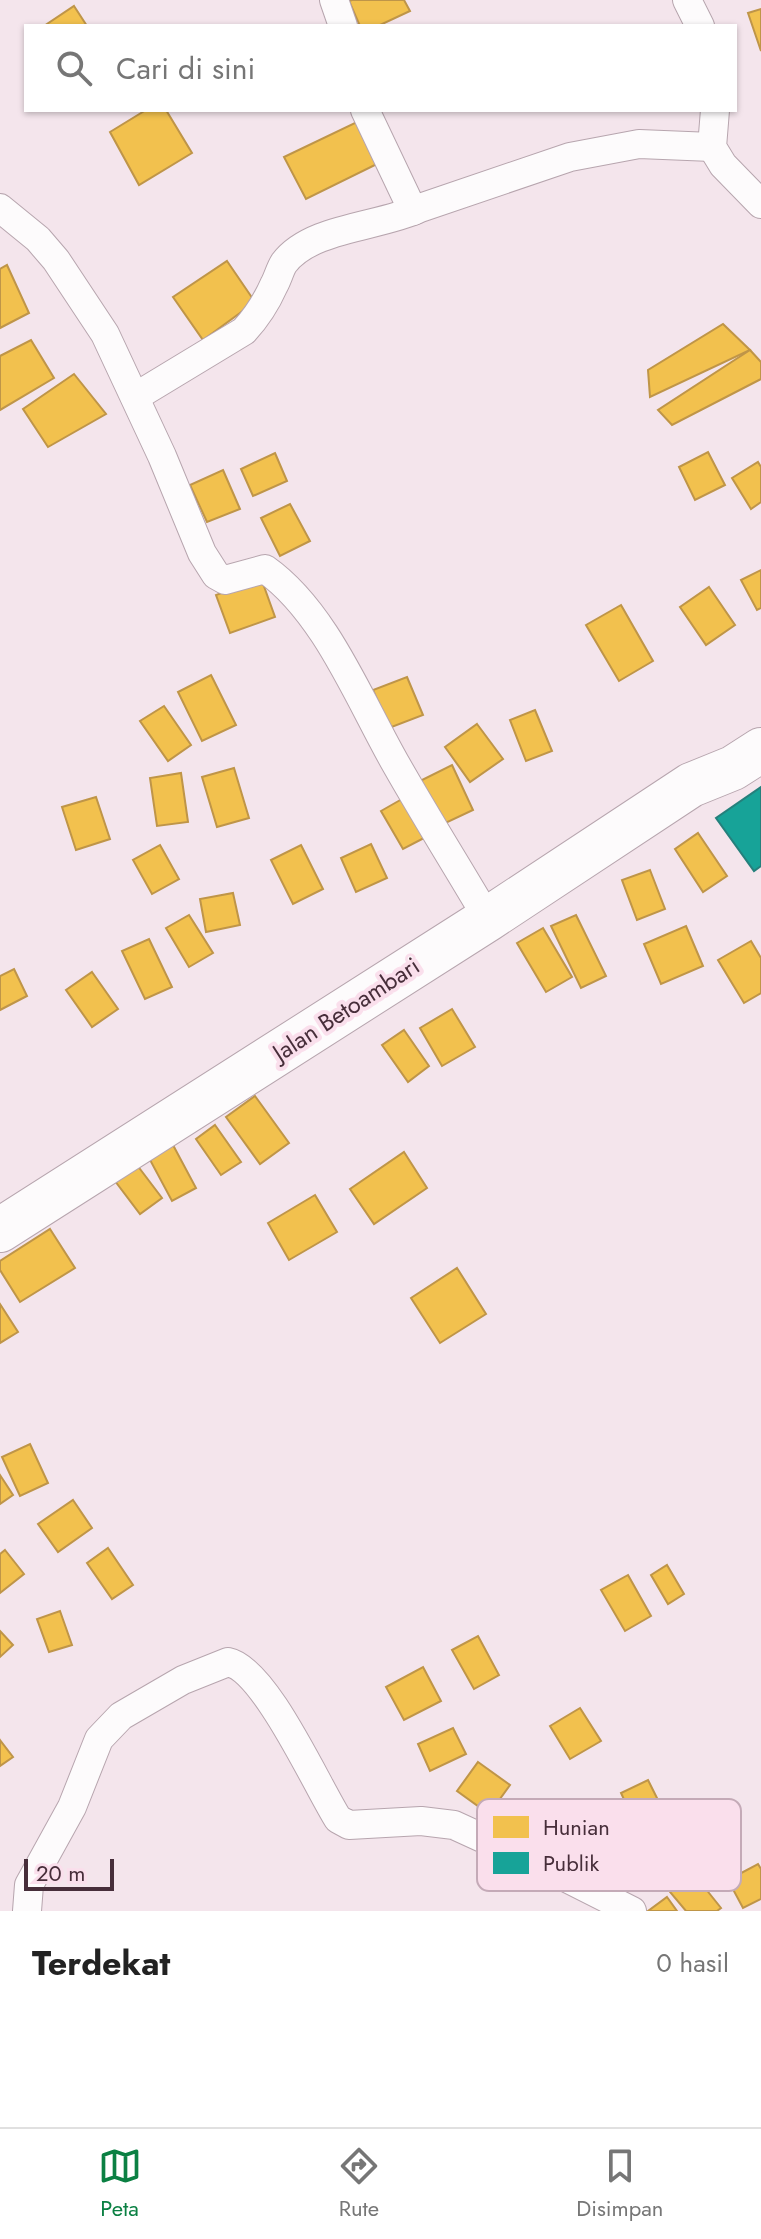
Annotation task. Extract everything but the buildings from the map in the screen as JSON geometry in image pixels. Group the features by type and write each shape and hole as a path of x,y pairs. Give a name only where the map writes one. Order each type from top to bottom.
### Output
{"main road":[{"name":"Jalan Betoambari","path":"691,785 711,756 761,720"},
{"name":"Jalan Betoambari","path":"0,1230 488,919 691,785 722,773 761,750"}],"street":[{"path":"334,0 342,24"},
{"path":"687,0 699,24"},
{"path":"366,112 413,211"},
{"path":"715,112 712,147 723,165 761,204"},
{"path":"135,397 244,331 257,318 285,263 305,245 400,217 570,157 639,144 712,147"},
{"path":"0,208 38,239 56,260 105,334 202,553 216,575 225,580 265,569 298,599 337,658 397,767 488,919"},
{"path":"27,1911 29,1885 72,1807 99,1739 121,1716 183,1680 228,1662 236,1663 260,1688 292,1735 338,1819 349,1825 421,1821 454,1825 477,1836"},
{"path":"592,1891 632,1911"}]}
